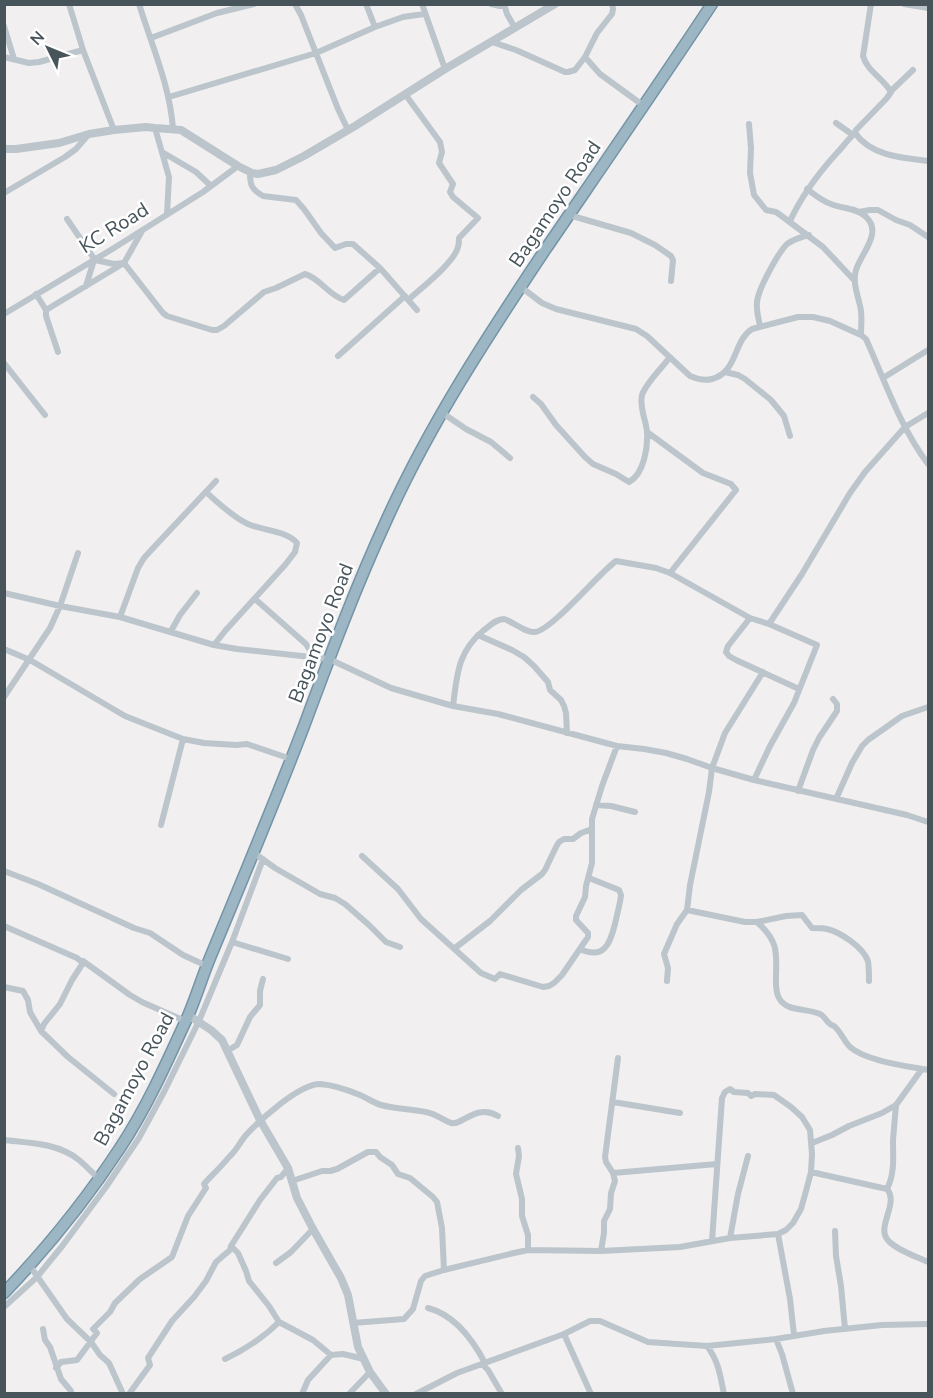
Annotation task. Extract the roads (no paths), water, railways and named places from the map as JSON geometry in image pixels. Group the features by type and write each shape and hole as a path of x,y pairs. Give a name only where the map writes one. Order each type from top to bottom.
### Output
{"highway":[{"name":"Bagamoyo Road","path":"4,1293 102,1183 121,1146 172,1062 207,966 258,856 291,759 329,659 387,517 441,411 520,287 712,4"}],"street":[{"path":"69,4 83,50 114,130"},
{"path":"139,4 169,97 173,129"},
{"path":"216,4 218,13"},
{"path":"151,38 218,13 254,4"},
{"path":"295,4 348,130"},
{"path":"366,4 375,27"},
{"path":"422,4 445,69"},
{"path":"491,4 504,5 515,28"},
{"path":"4,149 59,143 89,134 114,130 146,127 173,129 181,130 250,172 258,174 276,170 348,130 555,4"},
{"path":"492,42 568,72 575,70 585,57 597,33 612,14 612,4"},
{"path":"871,4 863,56 870,70 891,91"},
{"path":"904,4 928,8"},
{"path":"169,97 316,53 375,27 403,17 424,14"},
{"path":"4,26 14,59"},
{"path":"4,57 29,63 83,50"},
{"path":"585,57 612,84 644,106"},
{"path":"790,221 807,189 821,170 891,91 913,70"},
{"path":"338,356 406,298 429,282 450,261 459,246 459,238 478,218 450,192 453,184 439,163 442,152 440,142 405,94"},
{"path":"836,123 868,146 889,155 928,161"},
{"path":"748,124 751,148 750,173 754,195 766,210 790,221 809,235 854,280"},
{"path":"154,128 169,182 167,214"},
{"path":"4,193 65,158 89,134"},
{"path":"162,152 196,172 211,186"},
{"name":"KC Road","path":"4,314 142,231 238,166"},
{"path":"250,172 251,185 258,194 296,200 335,248 353,244 380,268 417,310"},
{"path":"807,189 830,204 859,212 870,221 874,229 856,269 854,280 861,309 861,334"},
{"path":"859,212 878,210 910,225 928,237"},
{"path":"569,215 631,233 655,245 673,260 671,281"},
{"path":"67,219 95,260 114,264 124,262"},
{"path":"46,310 124,262 142,231"},
{"path":"760,327 756,301 778,255 797,238 809,235"},
{"path":"86,286 95,260"},
{"path":"124,262 165,315 212,330 224,326 264,292 302,274 311,276 344,300 380,268"},
{"path":"520,287 542,303 556,309 636,329 695,379 717,378 725,372 735,357 743,337 752,329 798,318 813,317 830,321 861,334 866,339 893,404 928,464"},
{"path":"36,294 46,310 58,352"},
{"path":"883,378 928,350"},
{"path":"533,397 585,458 629,482 641,469 644,458 647,432 641,398 647,386 670,357"},
{"path":"4,363 45,415"},
{"path":"725,372 746,379 771,400 784,416 790,436"},
{"path":"441,411 466,429 490,442 510,458"},
{"path":"769,624 850,493 884,449 905,427 928,413"},
{"path":"647,432 703,473 731,484 735,490 735,493 670,573"},
{"path":"120,617 144,558 216,481"},
{"path":"206,492 248,524 288,536 297,543 290,559 214,645"},
{"path":"4,697 50,628 78,553"},
{"path":"453,706 463,657 471,642 496,621 509,620 530,631 539,630 552,621 616,561 656,568 670,573 750,618 817,645 791,709 754,780"},
{"path":"4,593 120,617 214,645 329,659 391,688 453,706 498,714 617,746 666,753 754,780 907,815 928,822"},
{"path":"171,631 197,593"},
{"path":"255,599 306,644 314,657"},
{"path":"750,618 728,646 726,652 736,660 799,690"},
{"path":"478,635 512,650 534,666 564,706 567,733"},
{"path":"4,649 30,660 125,716 183,739 204,743 247,744 291,759"},
{"path":"667,981 668,968 664,954 677,924 687,910 712,768 725,733 764,672"},
{"path":"798,791 813,750 837,711 837,704 833,699"},
{"path":"836,799 862,746 902,716 928,707"},
{"path":"161,825 183,739"},
{"path":"362,856 398,890 421,919 481,973 495,979 500,974 543,987 549,986 554,983 588,937 588,933 575,918 585,897 592,863 591,829 596,805 617,746"},
{"path":"596,805 635,812"},
{"path":"455,948 490,921 542,873 559,842 564,839 573,839 591,829"},
{"path":"172,1062 199,1021 232,942 258,856 320,894 335,898 345,904 386,942 400,947"},
{"path":"4,871 150,933 183,955 207,966"},
{"path":"580,949 588,953 597,952 609,943 621,895 618,890 589,878"},
{"path":"687,910 745,922 802,915 812,928 839,933 851,941 868,961 869,981"},
{"path":"757,922 768,932 776,947 776,988 784,1005 819,1013 825,1017 827,1023 836,1027 844,1041 861,1053 892,1063 925,1069 896,1105 812,1143"},
{"path":"4,926 83,962 142,1002 199,1021 222,1040 260,1120 288,1168 297,1198 341,1278 348,1296 358,1347 370,1372 386,1394"},
{"path":"232,942 288,959"},
{"path":"41,1031 60,1004 83,962"},
{"path":"227,1051 237,1045 250,1017 260,1005 260,991 264,979"},
{"path":"4,987 23,991 28,1000 30,1012 41,1031 68,1057 114,1094"},
{"path":"601,1251 604,1221 610,1209 615,1180 605,1157 618,1058"},
{"path":"56,1368 61,1362 77,1360 97,1333 93,1329 110,1312 115,1303 140,1279 172,1257 188,1216 206,1188 204,1184 260,1120 303,1089 320,1084 341,1088 380,1105 433,1114 453,1124 480,1112 489,1112 498,1116"},
{"path":"353,1323 404,1319 413,1310 421,1281 425,1276 528,1250 601,1251 680,1247 730,1238 778,1234 786,1230 801,1209 811,1172 812,1143 810,1130 802,1117 774,1095 755,1094 751,1096 748,1093 734,1092 730,1089 722,1098 712,1241"},
{"path":"613,1102 680,1113"},
{"path":"887,1189 893,1166 896,1105"},
{"path":"4,1140 44,1144 63,1150 80,1160 102,1183 37,1277 4,1308"},
{"path":"518,1148 516,1174 522,1198 522,1216 528,1235 528,1250"},
{"path":"292,1181 322,1171 337,1169 368,1152 376,1152 392,1165 398,1174 410,1178 437,1202 442,1228 444,1270"},
{"path":"730,1238 748,1156"},
{"path":"613,1173 717,1164"},
{"path":"129,1394 150,1365 148,1358 172,1321 206,1281 216,1262 230,1250 260,1200 288,1168"},
{"path":"811,1172 887,1189 891,1200 884,1231 885,1237 896,1247 928,1262"},
{"path":"276,1263 291,1252 313,1229"},
{"path":"835,1231 845,1329"},
{"path":"778,1234 794,1335"},
{"path":"231,1246 238,1253 249,1281 279,1322 313,1341 331,1355"},
{"path":"30,1266 68,1319 110,1363 123,1394"},
{"path":"428,1308 438,1310 449,1317 470,1338 502,1394"},
{"path":"416,1394 457,1373 564,1334 590,1321 600,1321 648,1342 707,1346 776,1340 794,1335 882,1325 928,1324"},
{"path":"225,1359 249,1347 279,1322"},
{"path":"43,1329 56,1368 71,1394"},
{"path":"564,1334 591,1394"},
{"path":"776,1340 793,1394"},
{"path":"707,1346 715,1357 724,1394"},
{"path":"305,1392 312,1375 331,1355 343,1354 364,1359"},
{"path":"349,1394 370,1372"}]}
